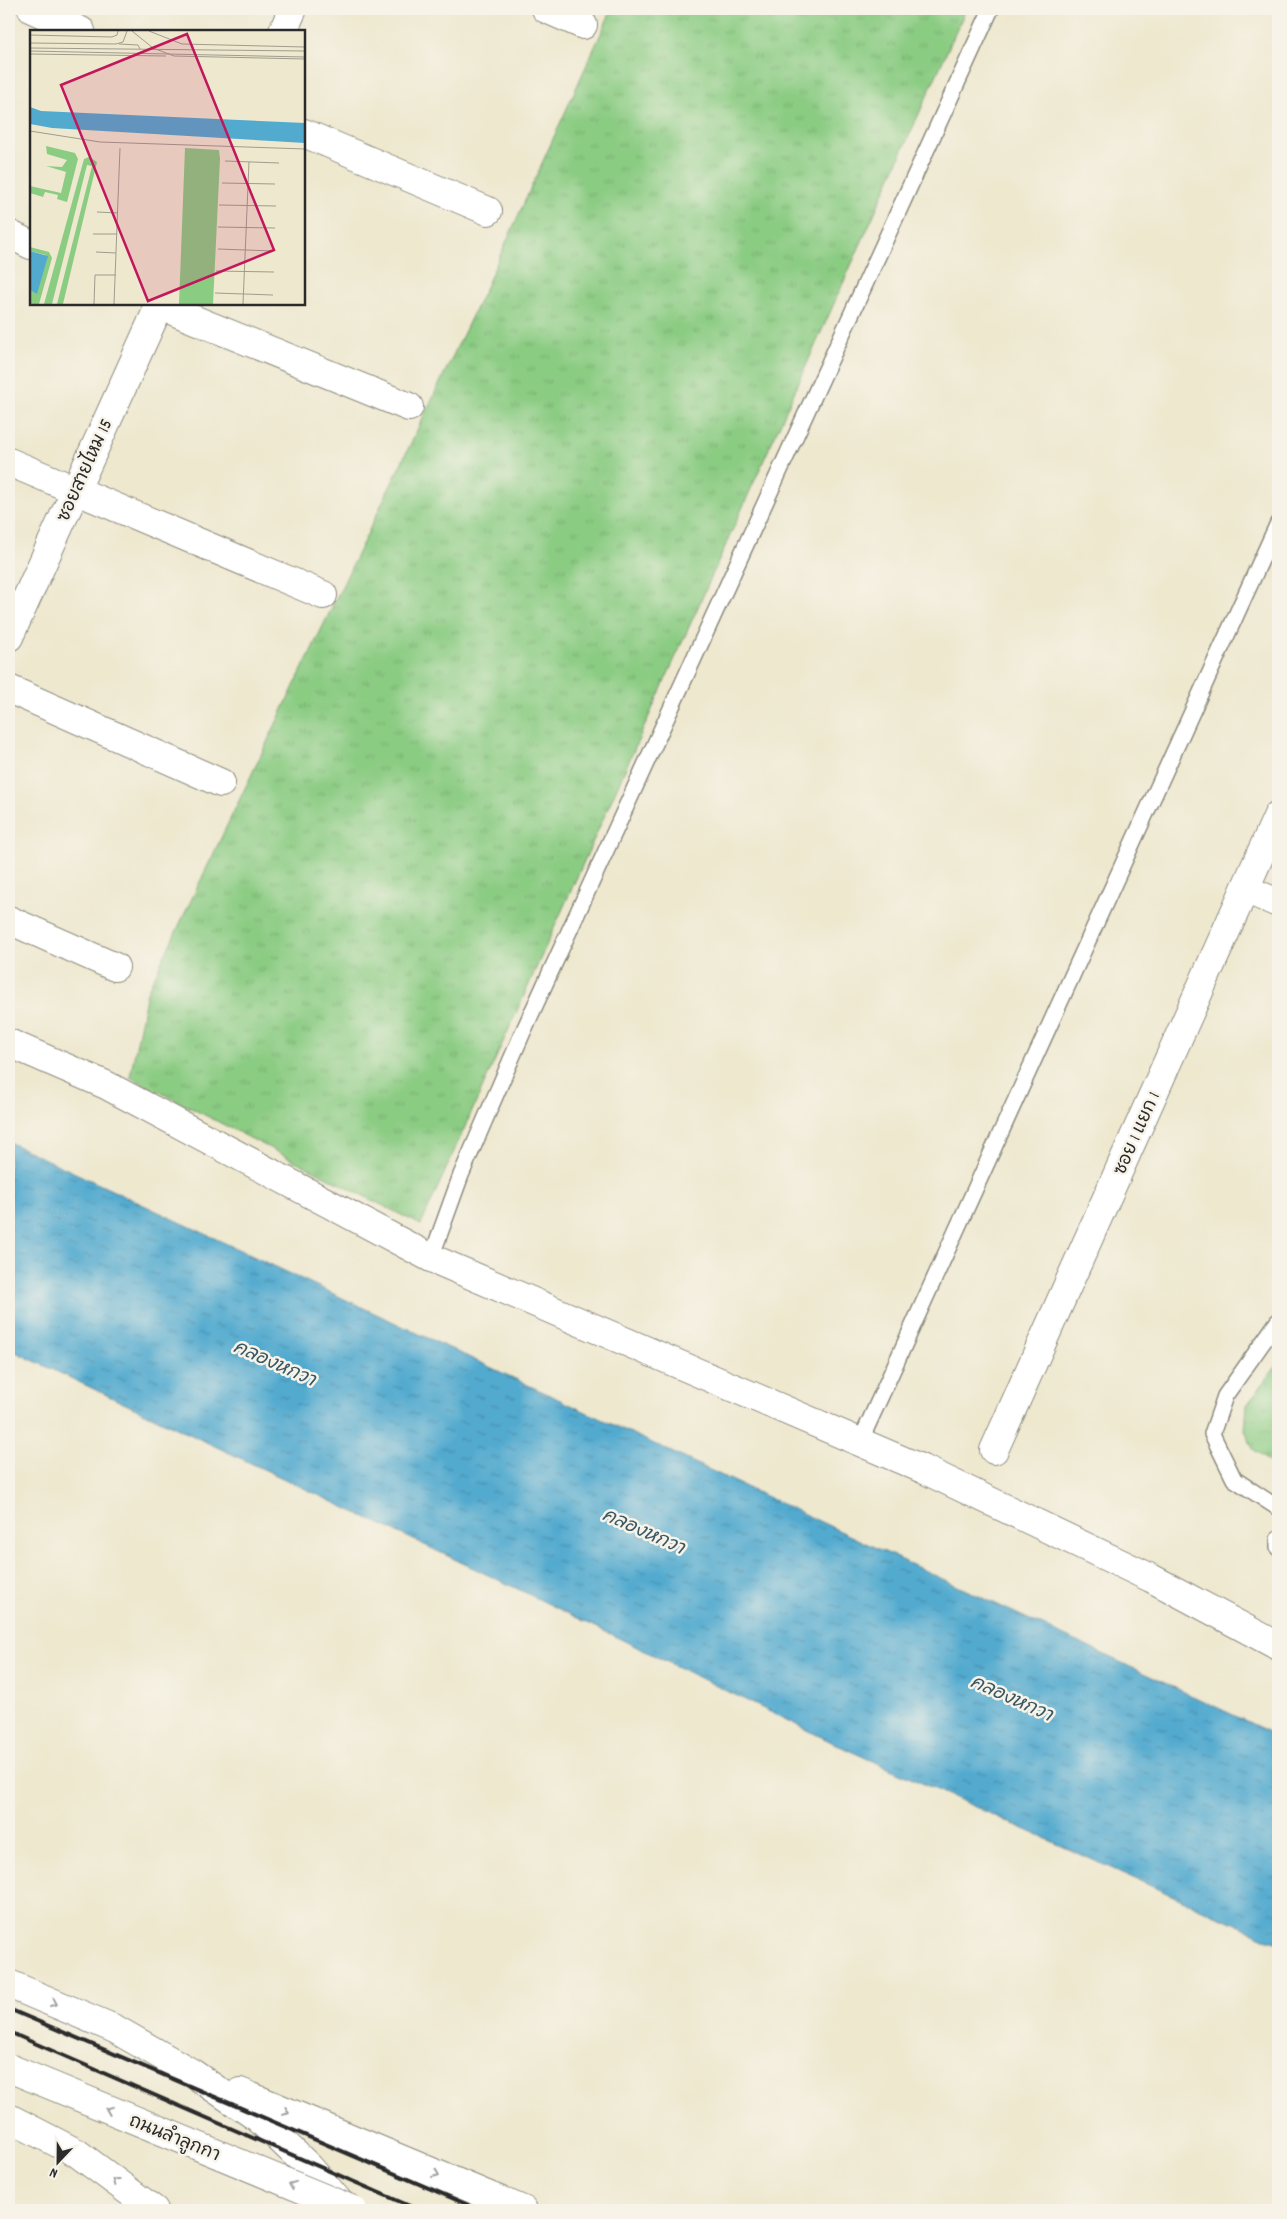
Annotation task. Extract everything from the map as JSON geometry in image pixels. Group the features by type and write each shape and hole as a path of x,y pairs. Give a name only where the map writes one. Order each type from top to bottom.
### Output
{"street":[{"path":"32,9 79,30"},
{"path":"283,30 293,9"},
{"path":"546,9 584,25"},
{"path":"305,133 488,211"},
{"path":"9,234 30,244"},
{"name":"ซอยสายไหม 15","path":"9,637 158,305"},
{"path":"160,305 409,407"},
{"path":"9,462 322,595"},
{"path":"9,689 221,783"},
{"name":"ซอย 1 แยก 1","path":"994,1450 1278,815"},
{"path":"1246,889 1278,903"},
{"path":"9,920 115,967"},
{"path":"9,1043 106,1085 431,1258 925,1470 1151,1578 1278,1646"},
{"path":"9,1984 115,2029 192,2073 258,2118 309,2167 346,2210"},
{"name":"ถนนลำลูกกา","path":"9,2068 353,2210"},
{"path":"192,2073 522,2210"},
{"path":"9,2118 77,2153 154,2210"}],"lane":[{"path":"431,1258 464,1167 523,1032 992,9"},
{"path":"860,1442 1278,523"},
{"path":"1278,1321 1225,1396 1212,1434 1234,1479 1278,1508"},
{"path":"1278,1539 1278,1548"}],"green space":[{"path":"612,9 966,9 421,1225 130,1077 147,992 484,291"},
{"path":"1278,1364 1278,1469 1253,1449 1245,1430 1247,1405"}],"water":[{"name":"คลองหกวา","path":"9,1142 1278,1736 1278,1943 848,1750 524,1592 9,1349"}],"railway":[{"path":"9,2009 480,2210"},
{"path":"9,2032 419,2210"}]}
